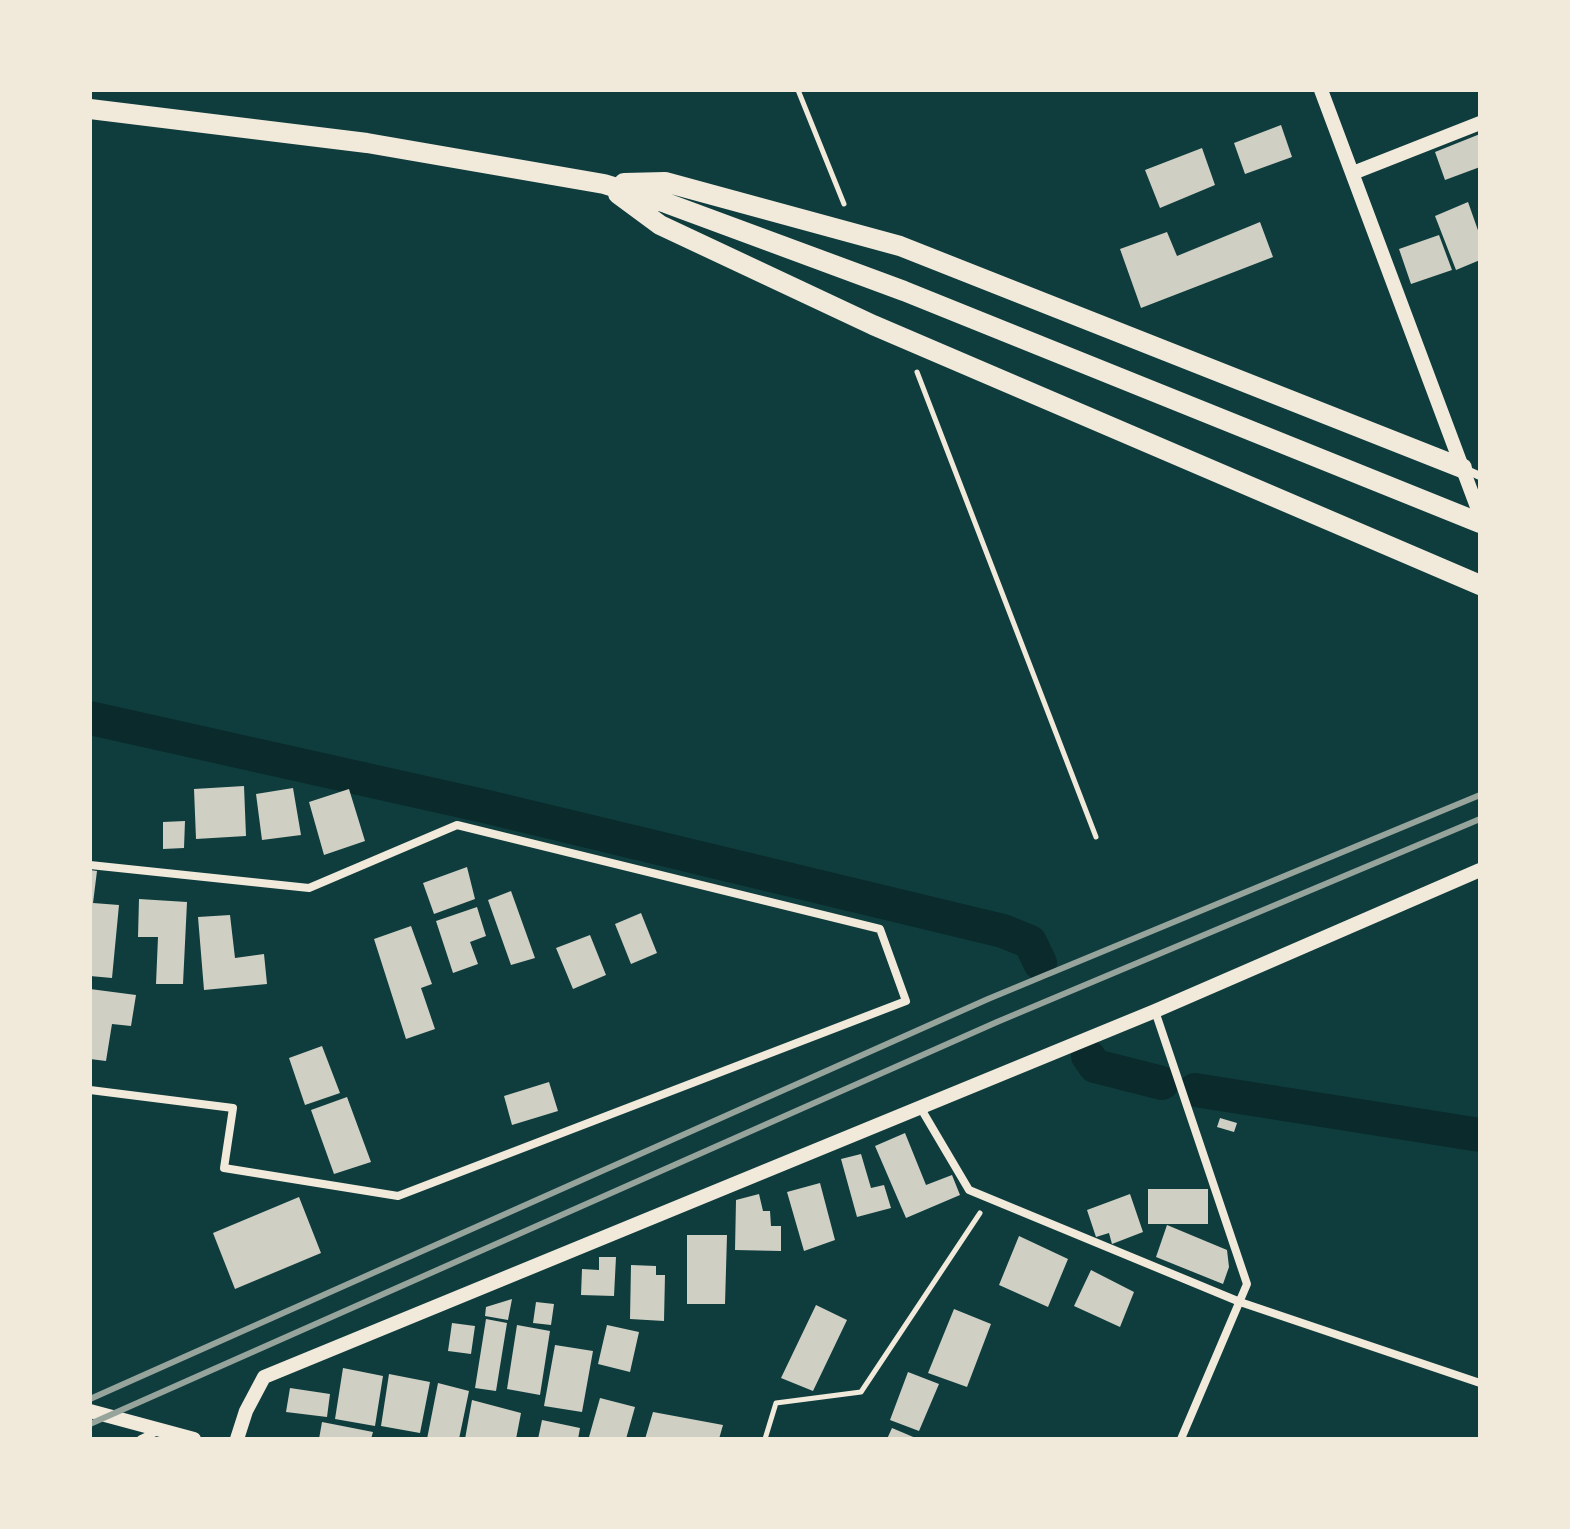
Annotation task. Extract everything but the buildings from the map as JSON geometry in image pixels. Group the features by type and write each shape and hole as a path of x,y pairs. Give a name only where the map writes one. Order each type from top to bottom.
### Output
{"main road":[{"path":"90,109 367,143 604,184 904,291 1480,523"},
{"path":"604,184 665,182 900,246 1471,472"},
{"path":"604,184 660,225 904,336 1480,585"}],"street":[{"path":"1321,90 1471,472 1480,515"},
{"path":"1353,173 1480,123"},
{"path":"90,865 309,888 457,825 880,929 906,1001 398,1196 224,1168 233,1108 90,1090"},
{"path":"237,1439 246,1411 264,1377 1155,1011 1480,870"},
{"path":"1155,1011 1247,1284 1181,1439"},
{"path":"919,1106 969,1190 1240,1302 1480,1383"},
{"path":"90,1411 194,1439"},
{"path":"141,1439 159,1430"}],"path":[{"path":"798,90 859,236"},
{"path":"904,336 1096,837"},
{"path":"765,1439 776,1403 861,1392 989,1198"}],"waterway":[{"path":"90,718 488,807 1003,931 1030,942 1040,963"},
{"path":"1088,1056 1095,1066 1162,1083"},
{"path":"1195,1090 1480,1135"}],"railway":[{"path":"90,1399 988,999 1480,795"},
{"path":"90,1424 997,1022 1480,819"}]}
